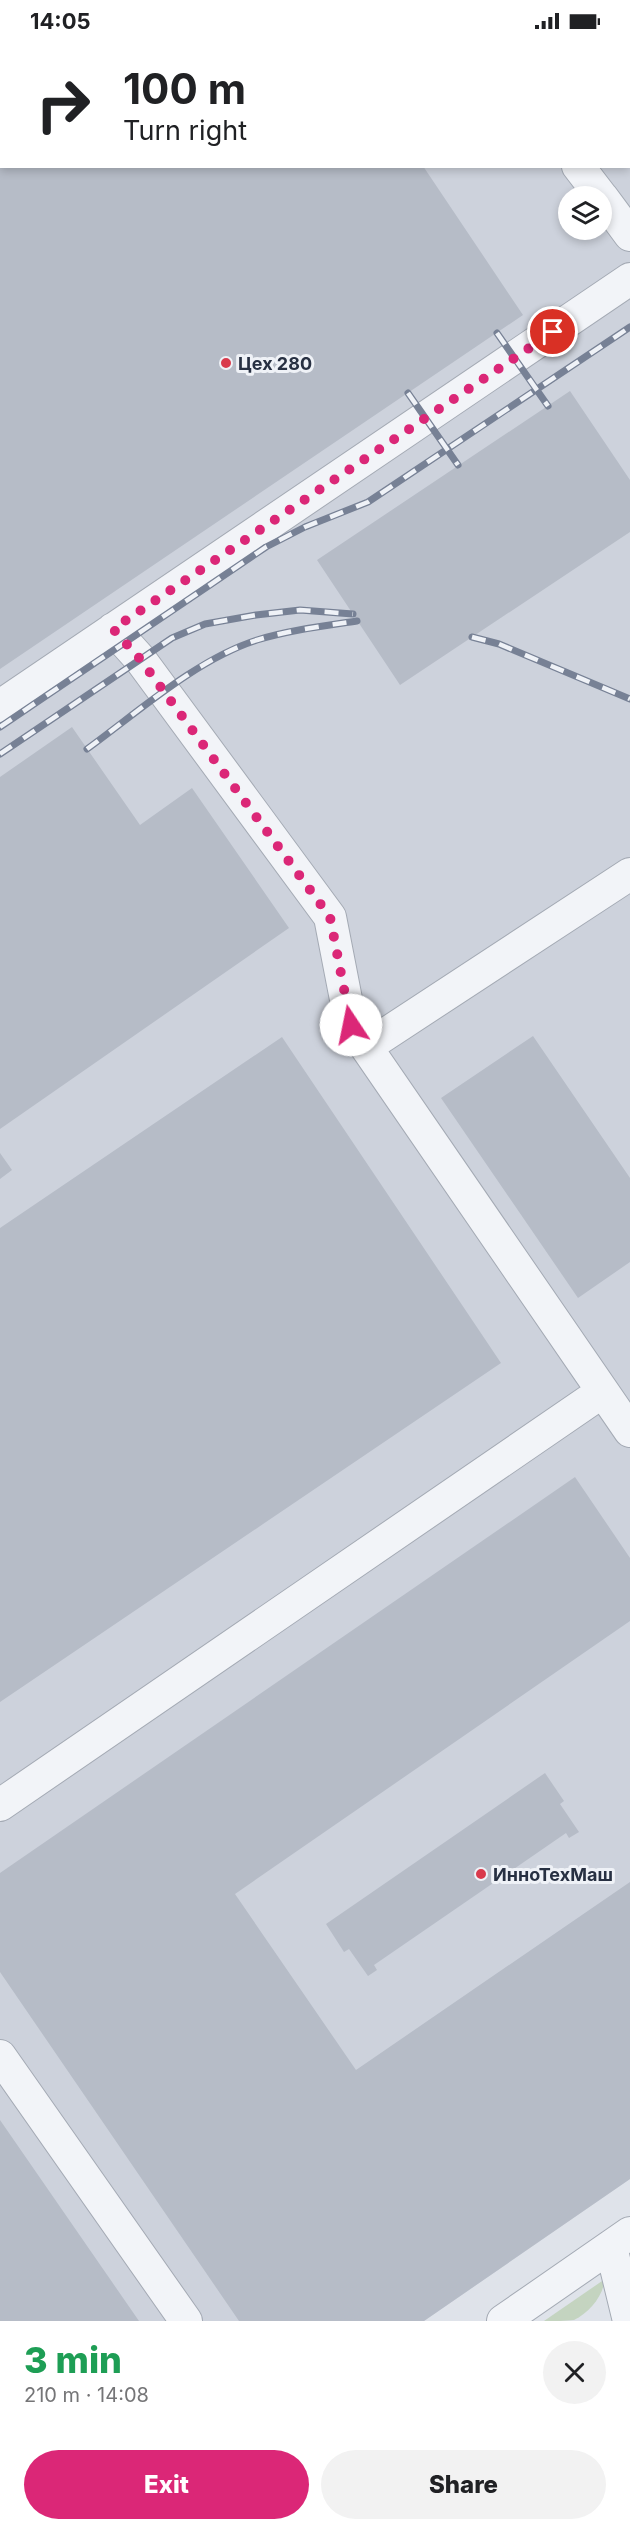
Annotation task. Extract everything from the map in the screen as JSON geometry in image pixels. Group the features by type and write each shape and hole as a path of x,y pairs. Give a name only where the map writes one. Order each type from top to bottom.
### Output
{"lane":[{"path":"579,168 593,186"},
{"path":"612,211 630,235"},
{"path":"0,706 630,279"},
{"path":"113,629 140,659 330,917 351,1025 630,1431"},
{"path":"366,1047 630,874"},
{"path":"0,1805 602,1392"},
{"path":"0,2056 186,2321"},
{"path":"503,2321 620,2240 629,2321"}],"shaded area":[{"path":"0,168 630,168 630,2179 424,2321 0,2321"}],"green space":[{"path":"605,2279 599,2297 580,2317 574,2320 544,2321"}],"building":[{"name":"Цех 280","path":"0,168 424,168 523,315 0,669"},
{"path":"570,391 630,480 630,532 400,685 317,560"},
{"path":"72,727 140,825 192,788 289,928 0,1129 0,777"},
{"path":"533,1036 630,1178 630,1262 578,1298 441,1098"},
{"path":"282,1037 501,1363 0,1702 0,1228"},
{"path":"0,1153 12,1170 0,1179"},
{"path":"575,1477 630,1558 630,1621 235,1894 356,2070 630,1882 630,2179 424,2321 239,2321 0,1972 0,1873"},
{"path":"545,1773 564,1801 560,1804 579,1832 569,1838 566,1833 374,1965 377,1970 368,1976 349,1949 344,1952 326,1924"},
{"path":"0,2120 139,2321 0,2321"}],"railway":[{"path":"0,727 266,547 305,527 368,502 630,327"},
{"path":"497,333 548,406"},
{"path":"408,393 458,465"},
{"path":"0,754 172,638 205,624 300,610 353,614"},
{"path":"87,749 190,673 235,649 257,640 282,634 357,621"},
{"path":"472,637 499,644 630,699"}],"place":[{"name":"Цех 280","path":"226,363"},
{"name":"ИнноТехМаш","path":"481,1874"}],"route":[{"path":"351,1025 330,917 140,659 113,629 553,332"}]}
